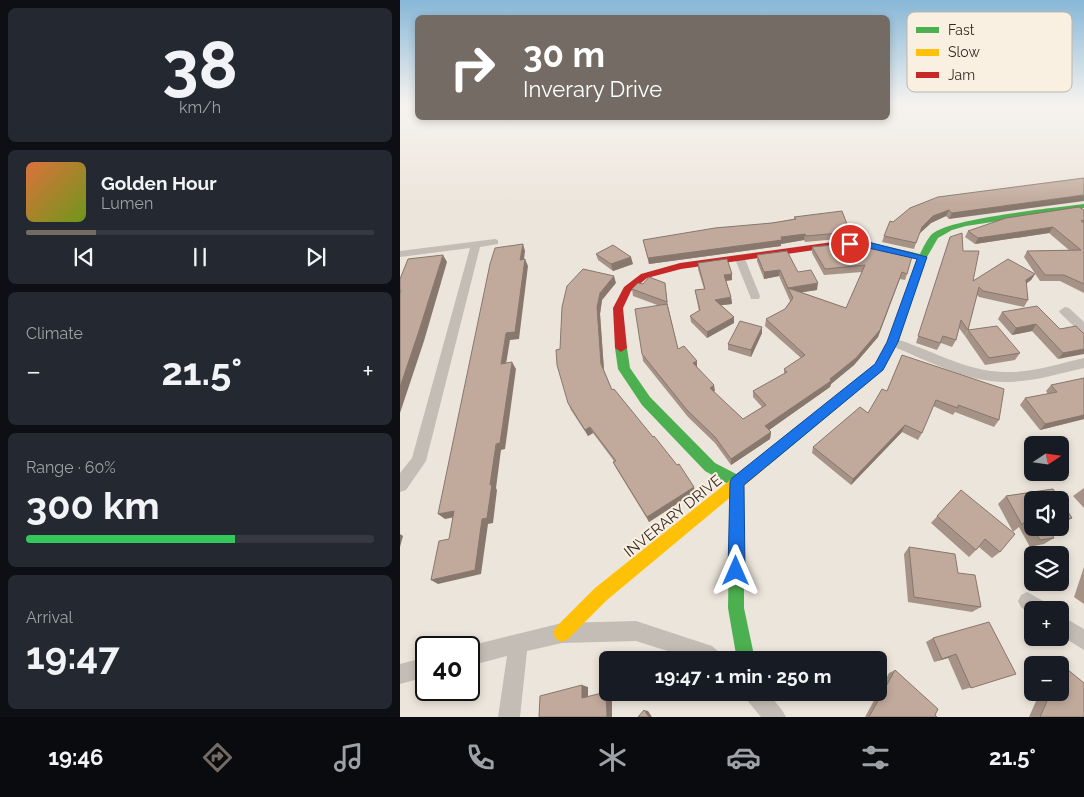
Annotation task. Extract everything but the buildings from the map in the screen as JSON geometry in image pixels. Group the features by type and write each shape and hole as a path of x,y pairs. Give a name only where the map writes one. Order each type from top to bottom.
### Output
{"street":[{"name":"INVERARY DRIVE","path":"562,633 601,594 879,367 893,342 922,257 935,236 949,228 1081,209"},
{"path":"400,254 495,242"},
{"path":"400,485 419,461 476,244"},
{"path":"744,651 736,608 737,482 710,467 640,393 624,370 619,338 618,308 626,289 644,276 680,266 836,244 864,244 922,257"},
{"path":"740,258 756,296"},
{"path":"1065,311 1084,329"},
{"path":"893,342 967,369 1002,377 1030,375 1084,363"},
{"path":"1069,630 1084,640"},
{"path":"480,653 562,633 636,631 699,651"},
{"path":"509,717 518,643"},
{"path":"400,674 415,670"},
{"path":"761,701 775,717"}],"traffic: fast":[{"path":"764,461 879,367 893,342 922,257 935,236 949,228 966,224 1084,206"},
{"path":"840,244 864,244 922,257"},
{"path":"621,348 624,369 646,401 710,467 737,482 736,608 744,651"}],"traffic: slow":[{"path":"562,633 601,594 764,461"}],"traffic: jam":[{"path":"621,348 618,308 627,289 644,276 680,266 840,244"}],"route":[{"path":"736,571 737,482 879,367 893,342 922,257 864,244 850,244"}]}
